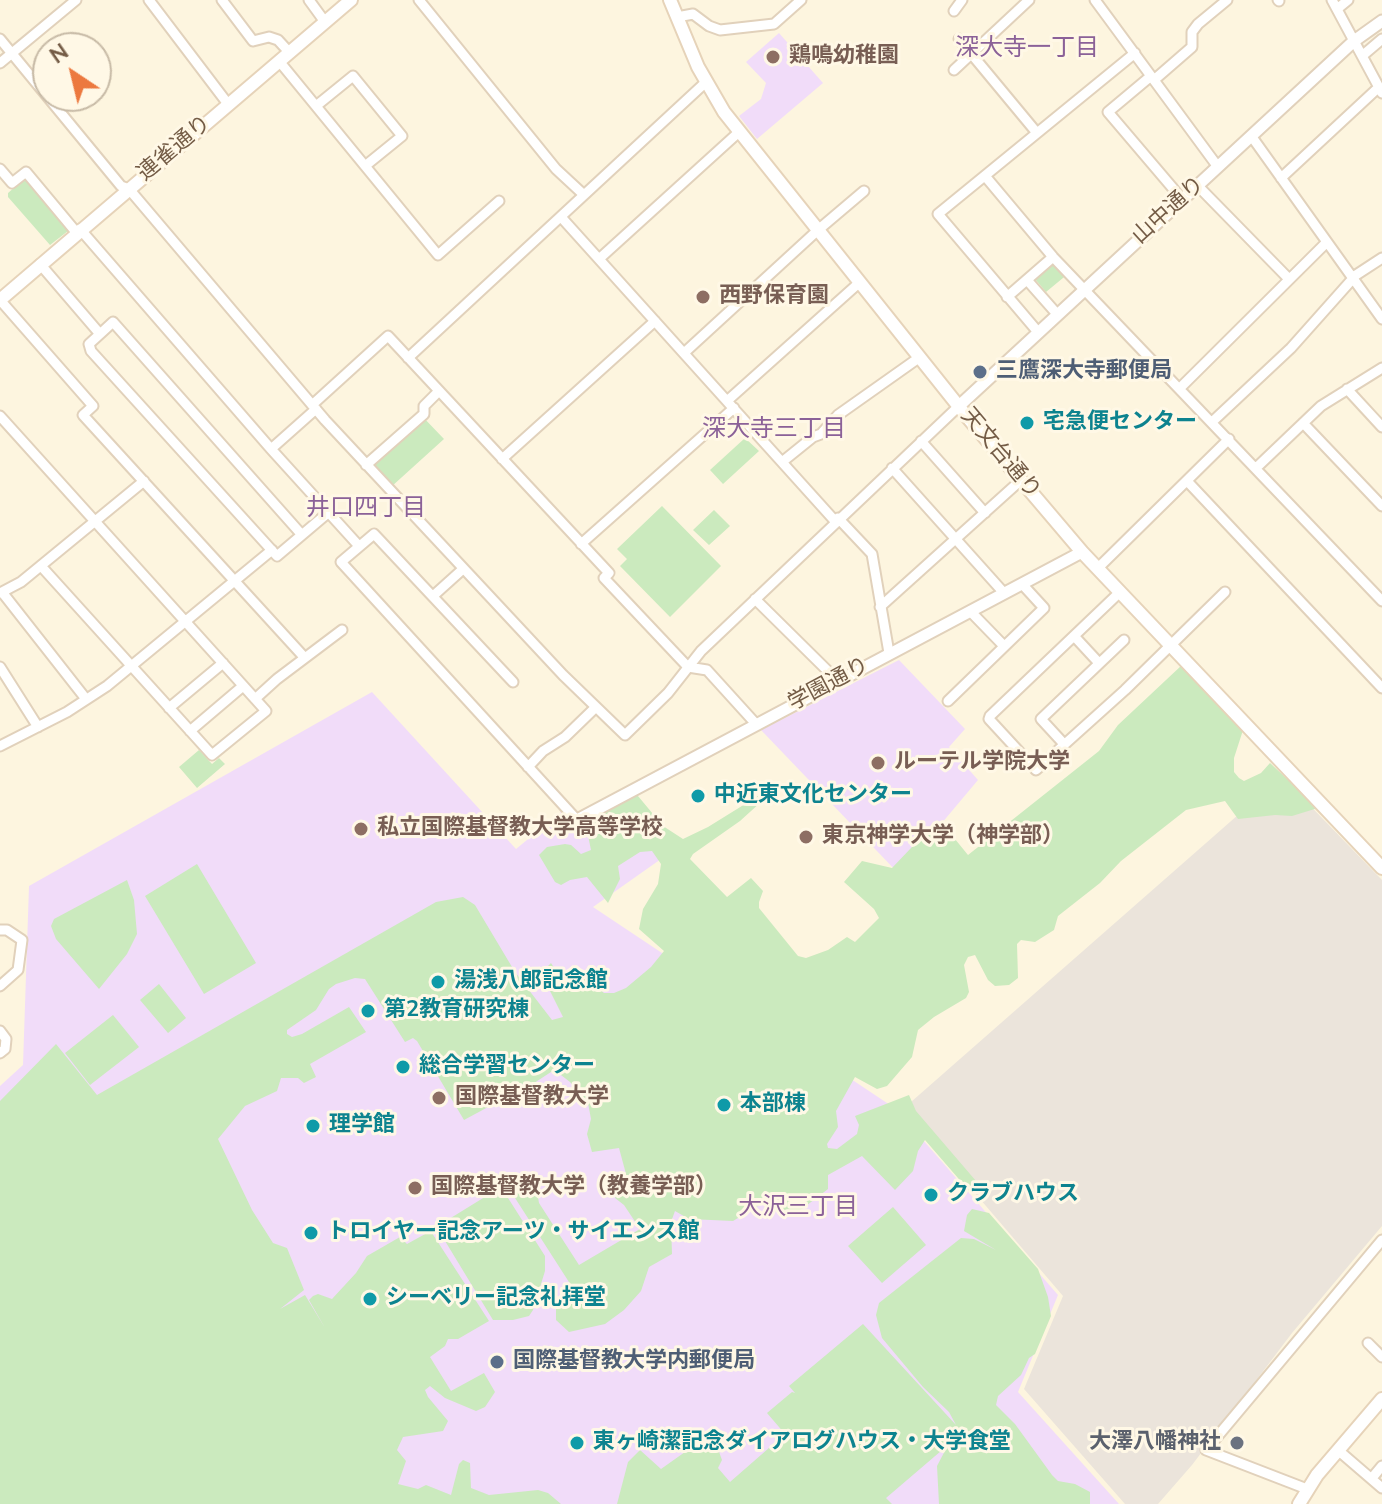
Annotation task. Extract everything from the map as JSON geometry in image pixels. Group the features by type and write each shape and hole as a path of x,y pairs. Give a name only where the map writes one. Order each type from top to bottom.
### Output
{"main road":[{"name":"連雀通り","path":"0,300 78,230 351,0"},
{"name":"天文台通り","path":"670,0 706,82 739,132 959,406 1082,552 1382,868"},
{"path":"1299,1504 1307,1489 1382,1399"}],"street":[{"path":"0,63 76,0"},
{"path":"149,0 228,104"},
{"path":"222,0 253,41 269,37 278,40 284,57 316,106 438,255 499,201"},
{"path":"309,0 325,22"},
{"path":"419,0 556,169 584,195"},
{"path":"677,17 693,14 720,30 774,24 801,0"},
{"path":"954,70 1029,0"},
{"path":"1095,0 1218,167"},
{"path":"1182,199 1108,112 1192,47 1192,32 1227,0"},
{"path":"1281,178 1380,90 1334,4 1348,0"},
{"name":"山中通り","path":"959,406 1354,41 1382,21"},
{"path":"0,39 121,186 129,189 366,465 625,735 668,693 701,651 959,406"},
{"path":"959,39 1037,133"},
{"path":"1362,56 1382,39"},
{"path":"1038,332 938,214 1135,53"},
{"path":"316,106 353,76 402,136 365,166"},
{"path":"408,358 706,82"},
{"path":"599,259 739,132"},
{"path":"1252,137 1382,319"},
{"path":"0,169 12,183 26,172 359,546"},
{"path":"985,176 1053,257 1382,601"},
{"path":"1197,185 1289,279"},
{"path":"684,353 864,191"},
{"path":"561,217 782,462 872,554 889,653"},
{"path":"1180,388 1327,242"},
{"path":"1007,297 1053,257"},
{"path":"1212,422 1291,348 1353,279 1382,258"},
{"path":"40,264 100,334"},
{"path":"1027,280 1057,314"},
{"path":"581,544 860,282"},
{"path":"0,300 93,406 83,415 304,657"},
{"path":"502,459 655,321"},
{"path":"302,535 113,322 89,344 91,351 277,556 302,535 329,512"},
{"path":"271,449 388,336 609,573 604,578 688,667 707,670 756,724"},
{"path":"782,462 821,434 838,415 920,357"},
{"path":"1256,468 1321,406 1382,368"},
{"path":"1347,389 1382,427"},
{"path":"366,465 424,414 424,406 439,391"},
{"path":"0,416 266,711 212,755 41,566"},
{"path":"1303,423 1382,506"},
{"path":"1098,568 1229,439"},
{"path":"921,441 985,513"},
{"path":"892,468 1004,593"},
{"path":"880,607 1021,480"},
{"path":"86,699 1,593 41,566 144,481"},
{"path":"1187,481 1382,688"},
{"path":"513,682 374,534 341,562 577,820"},
{"path":"0,746 86,699 132,666 272,550"},
{"name":"学園通り","path":"577,820 1082,552"},
{"path":"433,596 463,569"},
{"path":"948,701 1044,608 1022,584"},
{"path":"1120,592 989,719 1036,770 1225,592"},
{"path":"755,599 839,682"},
{"path":"970,611 1004,646"},
{"path":"255,699 304,657 342,630"},
{"path":"1074,636 1099,663"},
{"path":"1064,744 1041,719 1124,640"},
{"path":"169,708 223,663"},
{"path":"0,667 38,727"},
{"path":"190,731 243,686"},
{"path":"528,767 596,707"},
{"path":"0,930 7,930 22,940 18,970 0,986"},
{"path":"0,1031 6,1039 5,1049 0,1053"},
{"path":"1307,1489 1206,1450 1382,1240"},
{"path":"1368,1343 1382,1357"},
{"path":"1339,1451 1382,1488"},
{"path":"1372,1478 1382,1466"}],"shaded area":[{"path":"779,33 823,83 757,139 739,116 761,99 766,83 746,62"},
{"name":"ルーテル学院大学","path":"899,660 965,729 949,747 978,780 899,874 761,730"},
{"name":"国際基督教大学","path":"372,692 516,849 561,812 572,823 629,793 678,847 593,907 896,1109 1058,1295 1018,1392 1119,1504 225,1504 0,1420 0,1086 23,1065 29,886"},
{"path":"1293,788 1382,880 1382,1226 1292,1333 1192,1465 1158,1504 1125,1504 1024,1389 1063,1296 903,1109 1263,793"}],"green space":[{"path":"27,179 68,231 50,245 8,197 8,193"},
{"path":"1058,261 1069,273 1046,292 1035,279"},
{"path":"421,415 444,439 391,487 371,464"},
{"path":"745,438 759,451 723,484 710,470"},
{"path":"662,506 721,566 670,617 620,566 627,559 617,549"},
{"path":"714,510 730,526 709,545 693,530"},
{"path":"1182,665 1244,727 1234,758 1234,772 1239,778 1244,781 1261,773 1270,763 1318,808 1292,816 1238,819 1225,801 1186,810 1058,916 1054,930 1035,942 1021,940 1017,944 1018,978 1009,985 995,986 988,980 975,955 968,957 964,965 969,992 966,998 918,1030 912,1057 887,1086 877,1089 855,1077 836,1111 838,1127 827,1144 828,1148 837,1149 857,1134 859,1125 855,1116 909,1095 916,1111 976,1181 978,1188 971,1193 925,1140 918,1151 913,1171 895,1190 862,1156 828,1175 828,1189 798,1212 785,1211 766,1201 733,1221 689,1219 675,1211 671,1222 672,1254 649,1267 641,1291 624,1310 605,1324 569,1332 556,1320 556,1301 576,1293 508,1187 519,1180 535,1180 539,1203 579,1265 640,1229 624,1205 615,1198 626,1174 619,1148 592,1152 587,1134 591,1119 588,1103 570,1082 551,1072 528,1087 520,1083 501,1094 503,1099 464,1120 417,1041 413,1038 405,1042 365,979 355,978 336,984 329,989 316,1010 287,1030 292,1037 302,1034 349,1007 366,1032 310,1064 316,1077 304,1083 298,1078 281,1078 277,1091 245,1106 218,1139 252,1210 273,1243 287,1248 304,1290 280,1309 305,1295 325,1328 309,1300 313,1296 318,1294 332,1299 367,1256 400,1237 407,1244 432,1233 489,1321 458,1339 448,1339 445,1346 430,1357 451,1391 484,1373 495,1392 485,1407 476,1411 445,1398 430,1386 425,1390 448,1421 443,1431 403,1437 397,1450 406,1461 398,1484 418,1489 426,1485 451,1495 459,1464 463,1460 470,1463 471,1488 489,1495 538,1490 548,1493 561,1504 0,1504 0,1101 56,1044 97,1095 436,902 463,897 475,905 515,972 552,1020 563,1017 541,973 551,963 562,980 581,973 604,993 614,993 626,988 651,967 664,951 639,929 643,909 658,884 661,864 652,851 640,852 618,866 620,879 608,903 587,877 561,885 555,882 539,855 547,847 565,844 581,854 591,850 585,821 633,790 663,826 683,839 758,796 761,802 690,859 727,897 751,878 763,891 759,908 798,956 806,958 828,950 847,937 855,942 879,918 874,909 844,882 862,861 892,868 931,827 946,828 968,855 1099,751 1118,725"},
{"path":"199,750 212,764 219,758 225,764 197,788 179,767"},
{"path":"197,864 256,963 204,994 145,896"},
{"path":"127,880 134,900 137,934 127,954 99,989 56,939 51,926 54,919"},
{"path":"159,984 186,1018 168,1033 140,1000"},
{"path":"113,1015 139,1047 90,1085 65,1053"},
{"path":"501,1187 545,1256 545,1271 533,1310 529,1316 513,1320 493,1320 439,1231 441,1224"},
{"path":"893,1207 926,1245 882,1283 848,1246"},
{"path":"972,1209 989,1213 1038,1269 1051,1316 1035,1354 1029,1358 1021,1375 998,1396 996,1405 1015,1424 1058,1481 1075,1484 1090,1492 1090,1504 939,1504 937,1466 948,1445 886,1498 892,1504 617,1504 628,1462 640,1450 661,1469 709,1435 714,1438 722,1460 718,1468 730,1482 785,1434 767,1413 792,1392 795,1393 789,1386 863,1324 956,1425 949,1412 923,1387 882,1338 876,1315 879,1303 961,1238 974,1239 996,1250 964,1231 967,1215"}],"place":[{"name":"鶏鳴幼稚園","path":"773,57"},
{"name":"西野保育園","path":"703,297"},
{"name":"三鷹深大寺郵便局","path":"980,372"},
{"name":"宅急便センター","path":"1027,423"},
{"name":"ルーテル学院大学","path":"878,763"},
{"name":"中近東文化センター","path":"698,796"},
{"name":"私立国際基督教大学高等学校","path":"361,829"},
{"name":"東京神学大学（神学部）","path":"806,837"},
{"name":"湯浅八郎記念館","path":"438,982"},
{"name":"第2教育研究棟","path":"368,1011"},
{"name":"総合学習センター","path":"403,1067"},
{"name":"国際基督教大学","path":"439,1098"},
{"name":"本部棟","path":"724,1105"},
{"name":"理学館","path":"313,1126"},
{"name":"国際基督教大学（教養学部）","path":"415,1188"},
{"name":"クラブハウス","path":"931,1195"},
{"name":"トロイヤー記念アーツ・サイエンス館","path":"311,1233"},
{"name":"シーベリー記念礼拝堂","path":"370,1299"},
{"name":"国際基督教大学内郵便局","path":"497,1362"},
{"name":"東ヶ崎潔記念ダイアログハウス・大学食堂","path":"577,1443"},
{"name":"大澤八幡神社","path":"1237,1443"}],"district":[{"name":"深大寺一丁目","path":"1027,49"},
{"name":"深大寺三丁目","path":"774,430"},
{"name":"井口四丁目","path":"366,509"},
{"name":"大沢三丁目","path":"798,1208"}]}
